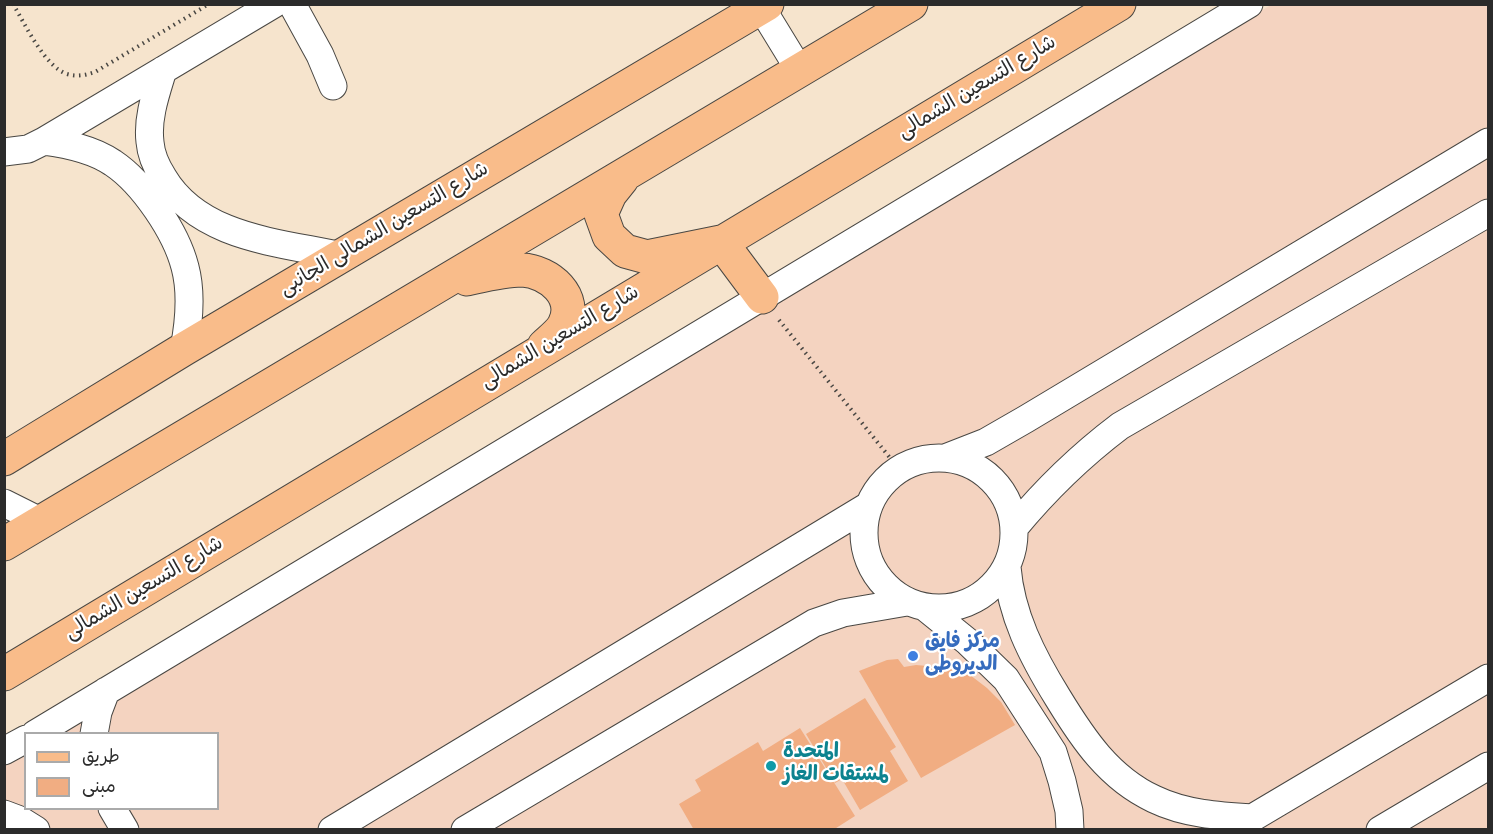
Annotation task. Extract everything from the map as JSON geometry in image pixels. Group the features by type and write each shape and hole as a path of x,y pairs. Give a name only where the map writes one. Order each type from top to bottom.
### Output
{"main road":[{"path":"4,544 446,283 911,4"},
{"name":"شارع التسعين الشمالى","path":"4,674 1119,4"},
{"name":"شارع التسعين الشمالى الجانبى","path":"4,459 184,349 762,6"},
{"path":"625,175 610,194 601,214 609,236 625,251 647,257 722,242 762,297"},
{"path":"446,283 521,270 538,272 553,280 564,293 569,310 563,327 535,356"}],"street":[{"path":"4,152 28,149 44,141 274,4"},
{"path":"292,4 320,55 333,86"},
{"path":"37,732 1249,4"},
{"path":"762,6 800,71"},
{"path":"163,70 151,116 149,140 156,167 167,185 186,267 189,323 184,349"},
{"path":"44,141 67,144 90,151 111,162 123,170 148,199 173,212 212,222 237,233 342,256"},
{"path":"1070,830 1069,811 1053,752 1006,679 968,642 884,585 868,561 863,534 868,506 880,485 899,469 921,460 945,458 986,442 1488,142"},
{"path":"123,170 151,151"},
{"path":"1014,528 1063,472 1120,426 1488,213"},
{"path":"465,830 814,623 843,612 916,605 950,608 973,600 993,586 1007,567 1013,548 1014,528 1010,507 1000,488 985,473 966,463 945,458"},
{"path":"4,503 42,522"},
{"path":"332,830 868,506"},
{"path":"1007,567 1009,591 1016,616 1037,664 1081,735 1101,761 1126,782 1154,799 1185,810 1218,816 1243,824 1488,678"},
{"path":"94,732 98,712 106,691"},
{"path":"4,751 24,740"},
{"path":"1380,830 1484,774"},
{"path":"113,810 125,830"}],"path":[{"path":"13,4 55,68 68,74 81,76 95,72 209,4"},
{"path":"762,297 899,469"}],"shaded area":[{"path":"1271,5 1488,5 1488,829 5,829 4,743"}],"building":[{"path":"898,659 904,667 916,665 951,668 970,675 1001,702 1015,725 921,778 859,671 887,660"},
{"path":"865,698 896,747 890,751 908,781 860,810 842,779 835,783 806,734"},
{"name":"المتحدة لمشتقات الغاز","path":"800,728 855,816 833,830 694,830 679,804 701,791 695,780 758,742 763,751"}],"place":[{"name":"مركز فايق الديروطى","path":"913,656"},
{"name":"المتحدة لمشتقات الغاز","path":"771,766"}]}
